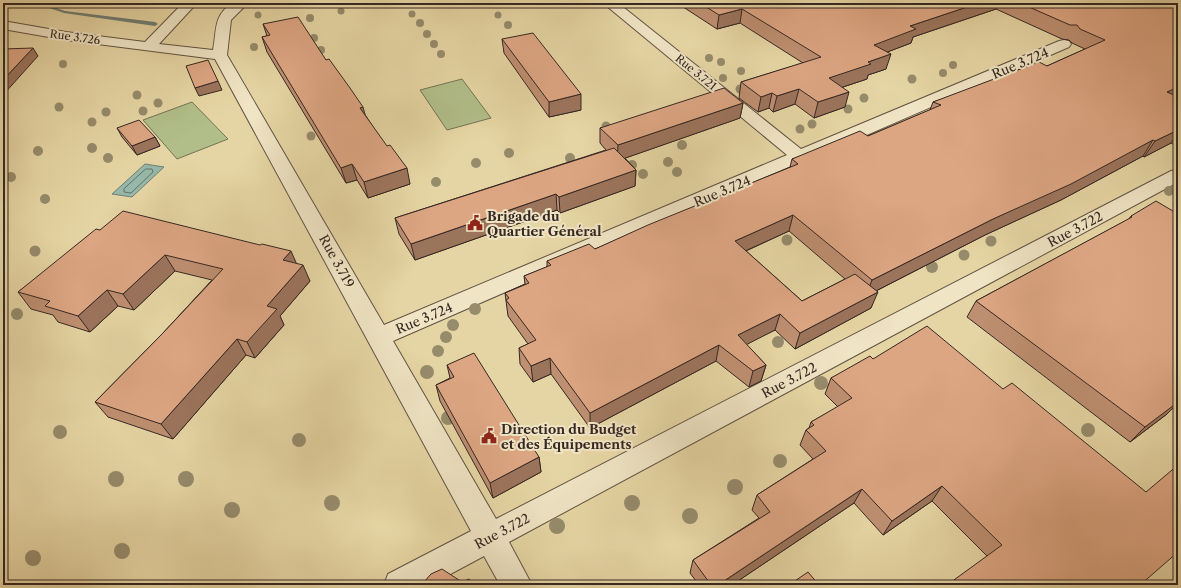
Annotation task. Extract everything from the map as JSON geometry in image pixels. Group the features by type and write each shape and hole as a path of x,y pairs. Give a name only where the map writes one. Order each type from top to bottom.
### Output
{"street":[{"path":"148,47 190,3"},
{"path":"148,47 220,55 222,22 235,7 241,3"},
{"name":"Rue 3.721","path":"610,3 800,157"},
{"name":"Rue 3.726","path":"3,25 66,36 148,47"},
{"name":"Rue 3.724","path":"379,337 1064,44"},
{"name":"Rue 3.719","path":"220,55 517,585"},
{"name":"Rue 3.722","path":"399,585 1178,175"}],"green space":[{"path":"462,79 491,118 447,130 420,90"},
{"path":"192,102 228,139 177,159 143,120"}],"water":[{"path":"145,164 164,167 132,197 112,194"}],"building":[{"path":"700,3 979,3 910,26 916,29 874,45 891,54 868,62 871,64 829,78 849,92 818,102 799,89 777,96 772,93 761,97 741,82 821,57 742,9 719,15"},
{"path":"1020,3 1178,3 1178,87 1167,92 1178,97 1178,130 1155,141 1153,140 1071,184 993,219 872,280 793,215 735,241 802,301 855,274 878,292 800,333 780,314 738,335 766,365 753,371 719,345 590,413 550,358 531,366 519,348 536,340 506,300 509,298 505,293 529,283 524,276 551,265 547,261 589,244 595,249 648,225 798,164 792,159 860,131 868,136 941,105 933,102 1039,62 1047,66 1105,40 1080,29 1077,25 1070,25"},
{"path":"298,17 326,60 329,59 350,88 363,107 360,108 387,146 390,145 407,168 364,182 352,164 341,168 262,37 270,35 263,24"},
{"path":"533,33 581,94 549,102 502,39"},
{"path":"33,48 3,80 3,49"},
{"path":"208,60 218,81 195,88 186,66"},
{"path":"724,88 743,103 618,145 600,128"},
{"path":"139,120 155,137 132,146 117,128"},
{"path":"614,148 636,170 559,197 556,194 411,244 395,218"},
{"path":"1156,201 1178,214 1178,402 1145,427 976,301 1132,217 1131,216"},
{"path":"123,211 260,245 262,244 291,251 283,260 303,265 267,306 277,309 247,342 237,339 161,424 95,402 223,269 165,255 123,294 107,290 78,316 45,306 50,301 18,292 96,229 100,230"},
{"path":"927,326 1003,389 1012,383 1146,492 1178,465 1178,552 1140,585 947,585 1002,545 942,486 892,521 862,489 718,585 711,585 693,560 770,512 757,495 826,451 806,430 814,425 811,422 852,398 831,378 870,356 873,359"},
{"name":"Direction du Budget et des Équipements","path":"474,353 539,457 490,483 436,385 454,377 447,365"},
{"path":"442,569 462,582 469,579 472,585 419,585 423,583 431,574"},
{"path":"808,572 819,585 789,585"}],"waterway":[{"path":"37,3 64,12 155,24"}],"place":[{"name":"Brigade du Quartier Général","path":"475,223"},
{"name":"Direction du Budget et des Équipements","path":"489,436"}]}
